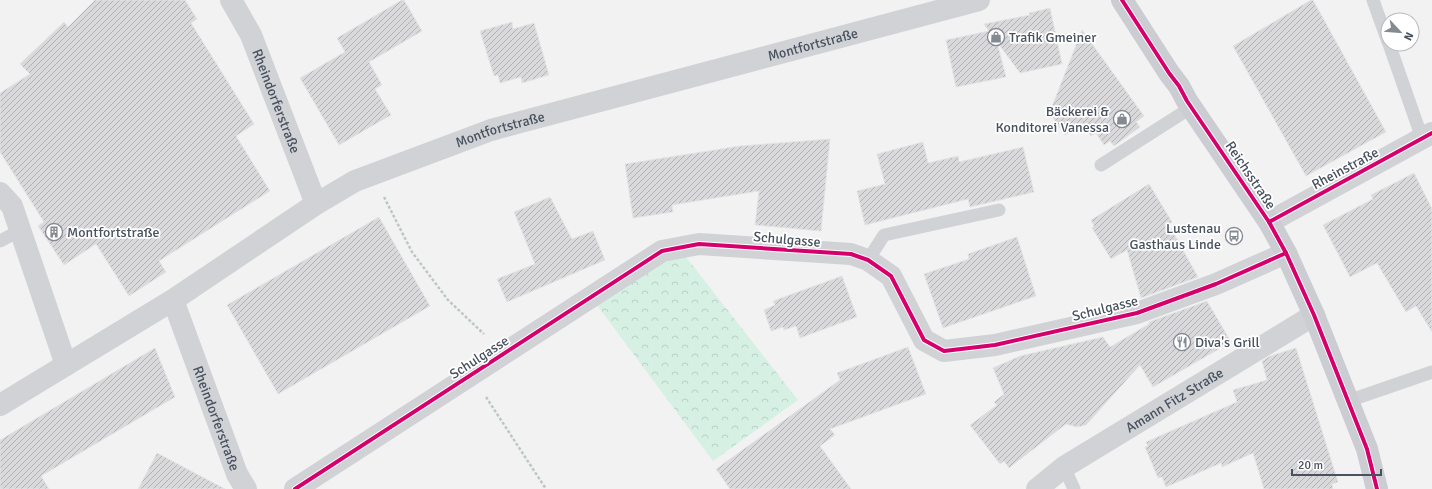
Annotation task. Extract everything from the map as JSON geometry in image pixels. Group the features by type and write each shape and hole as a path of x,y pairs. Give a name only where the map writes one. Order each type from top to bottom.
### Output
{"main road":[{"name":"Reichsstraße","path":"1122,0 1192,108 1269,222 1286,253 1314,315 1367,449 1377,489"}],"street":[{"name":"Rheindorferstraße","path":"230,0 251,35 316,204"},
{"name":"Montfortstraße","path":"0,405 173,300 316,204 355,181 491,130 934,5 979,0"},
{"name":"Rheinstraße","path":"1269,222 1427,135"},
{"path":"0,194 12,206 66,365"},
{"name":"Schulgasse","path":"296,489 662,251 699,244 851,254 868,260 891,276 924,340 944,350 995,346 1137,313 1216,284 1286,253"},
{"name":"Rheindorferstraße","path":"173,300 237,474 246,489"},
{"name":"Amann Fitz Straße","path":"1037,489 1064,467 1314,315"}],"lane":[{"path":"1373,0 1380,20"},
{"path":"1392,52 1427,135"},
{"path":"1101,165 1192,108"},
{"path":"868,260 884,235 999,210"},
{"path":"0,241 21,230"},
{"path":"1348,401 1432,372"},
{"path":"1064,467 1074,489"}],"path":[{"path":"383,196 412,252 448,300 505,353"},
{"path":"471,375 546,489"}],"green space":[{"path":"679,248 798,400 713,461 591,297"}],"building":[{"path":"95,0 185,0 197,19 191,23 254,124 236,136 270,191 159,261 166,272 129,296 96,244 64,265 38,226 44,222 0,152 0,93 30,74 20,64 64,22 68,27"},
{"path":"404,0 422,31 369,62 382,85 375,89 391,115 339,145 300,78 345,52 337,38"},
{"path":"1313,0 1386,132 1306,176 1233,46"},
{"path":"1050,8 1062,64 1020,73 997,42 1006,77 956,87 946,40 989,31 984,24 1030,15 1029,13"},
{"path":"512,22 513,29 534,23 549,75 522,83 521,77 500,83 498,75 494,76 480,31"},
{"path":"1082,30 1144,116 1136,122 1140,127 1114,146 1110,141 1104,145 1096,133 1091,136 1082,123 1065,135 1051,115 1051,109"},
{"path":"830,139 821,231 755,225 759,191 672,205 673,212 633,218 625,164 740,146"},
{"path":"923,142 928,163 958,156 959,162 1023,147 1034,192 970,207 968,199 865,225 857,191 885,184 877,154"},
{"path":"1414,173 1432,209 1432,332 1416,306 1406,312 1377,263 1350,277 1323,225 1373,199 1371,195"},
{"path":"1149,184 1172,222 1169,225 1198,277 1141,298 1127,250 1111,259 1092,228 1094,226 1091,220"},
{"path":"550,197 572,239 593,231 605,260 507,302 497,279 535,264 514,212"},
{"path":"379,217 430,306 278,394 227,305"},
{"path":"1017,237 1036,296 943,328 924,274 969,259 968,254"},
{"path":"842,276 857,317 800,338 796,326 784,330 783,327 771,331 764,310 775,305 773,301"},
{"path":"1207,301 1231,342 1153,387 1140,365 1086,425 1077,427 1066,424 1009,468 1004,461 1000,464 970,425 997,405 994,402 1004,394 993,368 1020,356 1103,337 1110,347 1149,324 1149,322"},
{"path":"908,347 926,394 830,429 835,435 820,446 851,489 730,489 716,469 840,380 837,373"},
{"path":"155,348 175,397 41,476 49,489 0,489 0,440"},
{"path":"1296,348 1338,482 1332,484 1333,489 1264,489 1253,453 1222,467 1221,463 1166,487 1162,477 1158,478 1145,447 1148,446 1146,442 1237,402 1233,390 1267,380 1262,361 1270,356"},
{"path":"157,453 225,489 138,489"}],"cycle path":[{"path":"1122,0 1179,86 1187,101 1269,222 1286,253 1314,315 1367,449 1377,489"},
{"path":"1269,222 1432,133"},
{"path":"295,489 662,251 699,244 851,254 868,260 891,276 924,340 944,351 995,345 1137,313 1216,284 1286,253"}],"place":[{"name":"Trafik Gmeiner","path":"996,37"},
{"name":"Bäckerei & Konditorei Vanessa","path":"1122,119"},
{"name":"Montfortstraße","path":"54,232"},
{"name":"Lustenau Gasthaus Linde","path":"1234,236"},
{"name":"Diva's Grill","path":"1182,342"}]}
